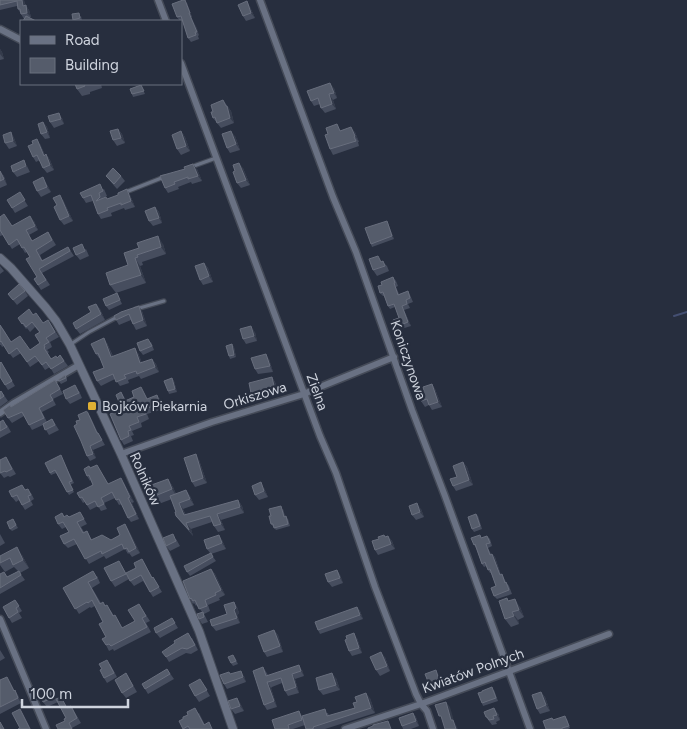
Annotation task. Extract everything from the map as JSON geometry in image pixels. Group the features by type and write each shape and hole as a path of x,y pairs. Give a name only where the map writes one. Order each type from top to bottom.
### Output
{"street":[{"path":"158,0 166,20"},
{"name":"Koniczynowa","path":"260,0 336,205 356,252 412,410 530,729"},
{"path":"0,29 20,39"},
{"name":"Zielna","path":"182,66 304,394 336,473 375,587 416,694 427,711 433,729"},
{"name":"Rolników","path":"0,258 46,308 70,345 198,631 233,729"},
{"name":"Orkiszowa","path":"120,454 212,422 304,394 394,357"},
{"path":"0,413 79,365"},
{"path":"0,619 46,729"},
{"name":"Kwiatów Polnych","path":"345,729 421,704 609,634"}],"lane":[{"path":"190,168 216,158"},
{"path":"122,193 165,177"},
{"path":"134,310 164,301"},
{"path":"70,345 89,332 123,314"}],"building":[{"path":"0,0 22,0 23,6 26,5 27,13 21,14 17,1 0,5"},
{"path":"185,0 197,32 195,32 196,35 188,38 181,16 177,17 172,4"},
{"path":"247,1 251,13 243,16 238,5"},
{"path":"79,13 80,18 73,20 72,14"},
{"path":"26,16 34,20 24,20"},
{"path":"330,83 334,93 329,94 332,104 321,108 318,98 311,101 307,91"},
{"path":"75,85 85,86 77,89"},
{"path":"141,85 144,91 132,94 130,89"},
{"path":"223,100 227,106 230,118 217,123 211,112 213,112 211,105"},
{"path":"59,113 61,119 50,122 48,116"},
{"path":"43,122 47,132 41,134 38,124"},
{"path":"337,124 340,131 351,127 356,141 330,149 325,135 328,134 326,128"},
{"path":"118,129 121,138 113,140 110,131"},
{"path":"181,131 186,146 177,149 172,135"},
{"path":"231,131 236,144 227,148 222,134"},
{"path":"11,132 13,141 5,143 3,135"},
{"path":"37,139 50,165 43,168 37,155 33,157 28,146"},
{"path":"24,160 26,166 13,172 11,166"},
{"path":"239,163 246,180 237,183 233,172 235,171 233,165"},
{"path":"193,164 198,176 174,182 175,184 165,188 160,176 185,169 184,167"},
{"path":"113,168 121,176 114,184 106,176"},
{"path":"0,171 4,179 0,181"},
{"path":"43,177 47,187 37,191 33,182"},
{"path":"100,184 103,191 99,193 100,197 96,201 118,195 118,193 127,189 131,201 107,208 108,210 98,214 91,195 83,198 80,193"},
{"path":"20,192 25,200 12,208 7,200"},
{"path":"60,195 69,216 60,220 54,207 57,205 53,198"},
{"path":"155,207 159,218 149,221 145,211"},
{"path":"4,214 12,226 30,216 35,226 26,230 32,241 48,232 52,240 36,250 42,261 68,247 70,251 39,269 46,280 38,285 34,279 37,277 26,259 30,257 24,247 22,248 17,239 9,245 0,230 0,217"},
{"path":"387,221 392,236 371,244 365,228"},
{"path":"158,236 161,247 137,255 138,257 135,258 141,275 110,285 106,273 128,265 124,253 139,248 137,243"},
{"path":"82,244 85,251 76,255 73,248"},
{"path":"378,256 385,266 373,270 369,259"},
{"path":"204,263 209,276 200,280 195,266"},
{"path":"393,277 398,295 408,291 410,298 406,300 407,304 402,306 408,322 396,327 393,320 399,318 394,304 388,306 383,292 380,293 378,286 382,285 381,282"},
{"path":"19,284 25,291 13,300 8,294"},
{"path":"117,293 120,300 106,306 103,299"},
{"path":"96,304 101,314 76,329 73,323 91,312 88,307"},
{"path":"139,306 143,320 133,324 129,314 116,320 114,316 121,312"},
{"path":"29,309 33,315 36,313 43,323 48,320 55,332 46,338 49,342 44,345 44,348 51,359 56,356 57,358 60,355 64,361 51,369 46,362 42,365 35,356 27,362 17,348 9,354 0,342 0,325 11,342 20,336 30,350 40,343 35,335 40,332 32,322 26,327 18,318"},
{"path":"251,326 254,336 243,339 240,329"},
{"path":"104,338 111,357 135,348 140,363 152,359 155,367 137,374 136,371 124,375 126,378 116,382 113,374 97,381 93,372 104,368 98,353 96,354 91,344"},
{"path":"148,339 152,346 140,351 137,343"},
{"path":"232,344 234,355 229,356 226,346"},
{"path":"266,354 270,366 255,369 251,358"},
{"path":"1,362 12,381 5,385 0,377"},
{"path":"65,375 66,378 58,380"},
{"path":"272,377 274,386 251,393 249,383"},
{"path":"172,378 175,389 168,391 164,381"},
{"path":"55,380 60,389 50,395 53,400 39,408 44,418 29,425 22,412 8,418 3,410"},
{"path":"432,384 438,402 429,405 427,399 421,401 418,393 424,391 423,387"},
{"path":"75,385 79,393 66,399 63,391"},
{"path":"141,387 147,399 157,395 160,404 144,409 146,414 137,417 139,422 129,426 131,430 128,431 129,436 121,440 110,414 122,409 116,395 121,392 125,401 134,397 132,391"},
{"path":"0,392 4,396 0,399"},
{"path":"87,411 102,440 90,446 93,454 87,456 74,426 77,424 76,421 80,420 78,415"},
{"path":"52,419 55,425 45,430 43,424"},
{"path":"3,420 7,427 0,431 0,422"},
{"path":"196,454 203,478 192,482 184,458"},
{"path":"61,455 72,481 69,482 73,490 67,492 55,470 50,473 45,463"},
{"path":"6,457 12,469 0,473 0,460"},
{"path":"463,462 469,480 453,486 450,479 457,477 453,466"},
{"path":"97,465 108,484 121,478 136,514 128,518 119,499 116,500 112,492 101,498 104,504 98,507 95,501 87,505 82,497 80,498 77,493 93,485 84,469"},
{"path":"168,479 172,489 150,498 146,487"},
{"path":"261,482 264,491 255,495 252,486"},
{"path":"22,485 25,490 28,489 31,495 28,496 30,501 22,505 17,495 12,497 9,491"},
{"path":"186,490 190,499 179,503 184,515 238,500 240,507 217,514 221,524 214,526 210,516 186,523 189,530 176,516 170,496"},
{"path":"417,503 420,512 412,515 409,506"},
{"path":"281,506 288,524 274,528 273,524 271,524 269,509"},
{"path":"80,512 84,519 77,522 83,533 87,531 91,540 102,535 111,540 120,535 117,528 125,524 136,548 129,552 127,548 124,549 122,544 102,554 101,551 85,559 74,539 64,544 60,536 69,532 63,522 58,524 55,517 62,513 64,517 67,515 69,517"},
{"path":"476,514 480,526 472,529 468,517"},
{"path":"13,519 16,525 10,529 7,522"},
{"path":"173,534 176,541 166,546 163,538"},
{"path":"219,535 222,543 207,549 204,540"},
{"path":"384,535 385,537 388,536 391,544 375,550 372,541"},
{"path":"480,535 481,538 487,536 490,543 486,544 490,555 492,554 500,575 502,574 509,590 494,596 491,588 496,586 490,569 488,570 485,562 482,564 471,538"},
{"path":"17,547 23,560 13,565 10,558 0,563 0,556"},
{"path":"211,553 213,557 187,572 184,566"},
{"path":"142,559 159,587 150,592 141,575 130,581 126,573 136,568 134,563"},
{"path":"119,561 126,574 111,581 104,568"},
{"path":"211,569 221,590 215,593 216,595 205,600 207,606 199,609 195,600 190,599 183,581"},
{"path":"337,570 340,578 328,582 325,574"},
{"path":"19,571 21,575 0,588 0,574 4,572 7,577"},
{"path":"93,571 97,578 88,582 100,604 103,602 105,606 107,605 122,628 135,621 128,610 139,604 146,616 142,618 147,627 111,646 109,644 106,645 102,639 106,637 99,624 103,622 92,600 75,609 63,588"},
{"path":"507,598 508,601 515,599 519,610 512,612 514,616 505,619 499,601"},
{"path":"15,600 19,606 16,608 18,612 9,618 3,607"},
{"path":"234,602 237,618 212,626 210,620 227,614 224,605"},
{"path":"357,607 360,615 318,630 315,622"},
{"path":"203,612 204,617 199,619 197,614"},
{"path":"172,618 175,623 156,633 154,628"},
{"path":"274,630 280,646 264,652 258,636"},
{"path":"188,633 195,645 187,649 182,648 166,657 162,652 175,643 174,641"},
{"path":"354,633 359,648 349,651 345,640 347,639 346,636"},
{"path":"381,652 387,666 376,670 370,657"},
{"path":"233,655 236,661 231,663 228,657"},
{"path":"107,660 114,673 104,678 99,664"},
{"path":"299,665 301,671 292,674 296,687 285,691 281,678 267,682 274,701 264,705 253,671 263,667 266,676"},
{"path":"167,669 170,674 145,689 142,684"},
{"path":"436,670 439,680 429,684 425,674"},
{"path":"241,671 243,677 224,684 220,675"},
{"path":"126,673 133,686 122,693 115,680"},
{"path":"332,673 336,685 319,690 316,678"},
{"path":"7,677 18,698 0,707 0,680"},
{"path":"200,679 207,690 195,696 189,685"},
{"path":"492,687 496,698 482,703 478,693"},
{"path":"52,691 54,697 43,702 41,697"},
{"path":"541,692 546,705 537,709 532,695"},
{"path":"366,693 371,708 311,729 306,729 302,716 325,709 327,716 355,708 353,703 357,702 355,697"},
{"path":"61,697 67,708 71,706 77,718 69,723 72,729 58,729 56,725 65,721 64,719 66,718 56,699"},
{"path":"237,698 240,706 231,709 228,701"},
{"path":"446,702 451,720 453,720 456,729 445,729 441,716 439,716 435,705"},
{"path":"195,708 204,725 209,722 212,729 190,729 188,726 183,729 179,721 188,715 187,712"},
{"path":"494,708 497,715 493,716 494,719 489,720 484,712"},
{"path":"20,709 30,729 18,729 20,728 12,713"},
{"path":"299,711 302,720 288,725 289,729 275,729 272,720"},
{"path":"413,713 416,721 402,726 399,718"},
{"path":"565,716 569,726 562,729 546,729 543,721"},
{"path":"388,721 391,729 368,729 373,725"}],"waterway":[{"path":"674,316 687,312"}],"place":[{"name":"Bojków Piekarnia","path":"92,406"}]}
